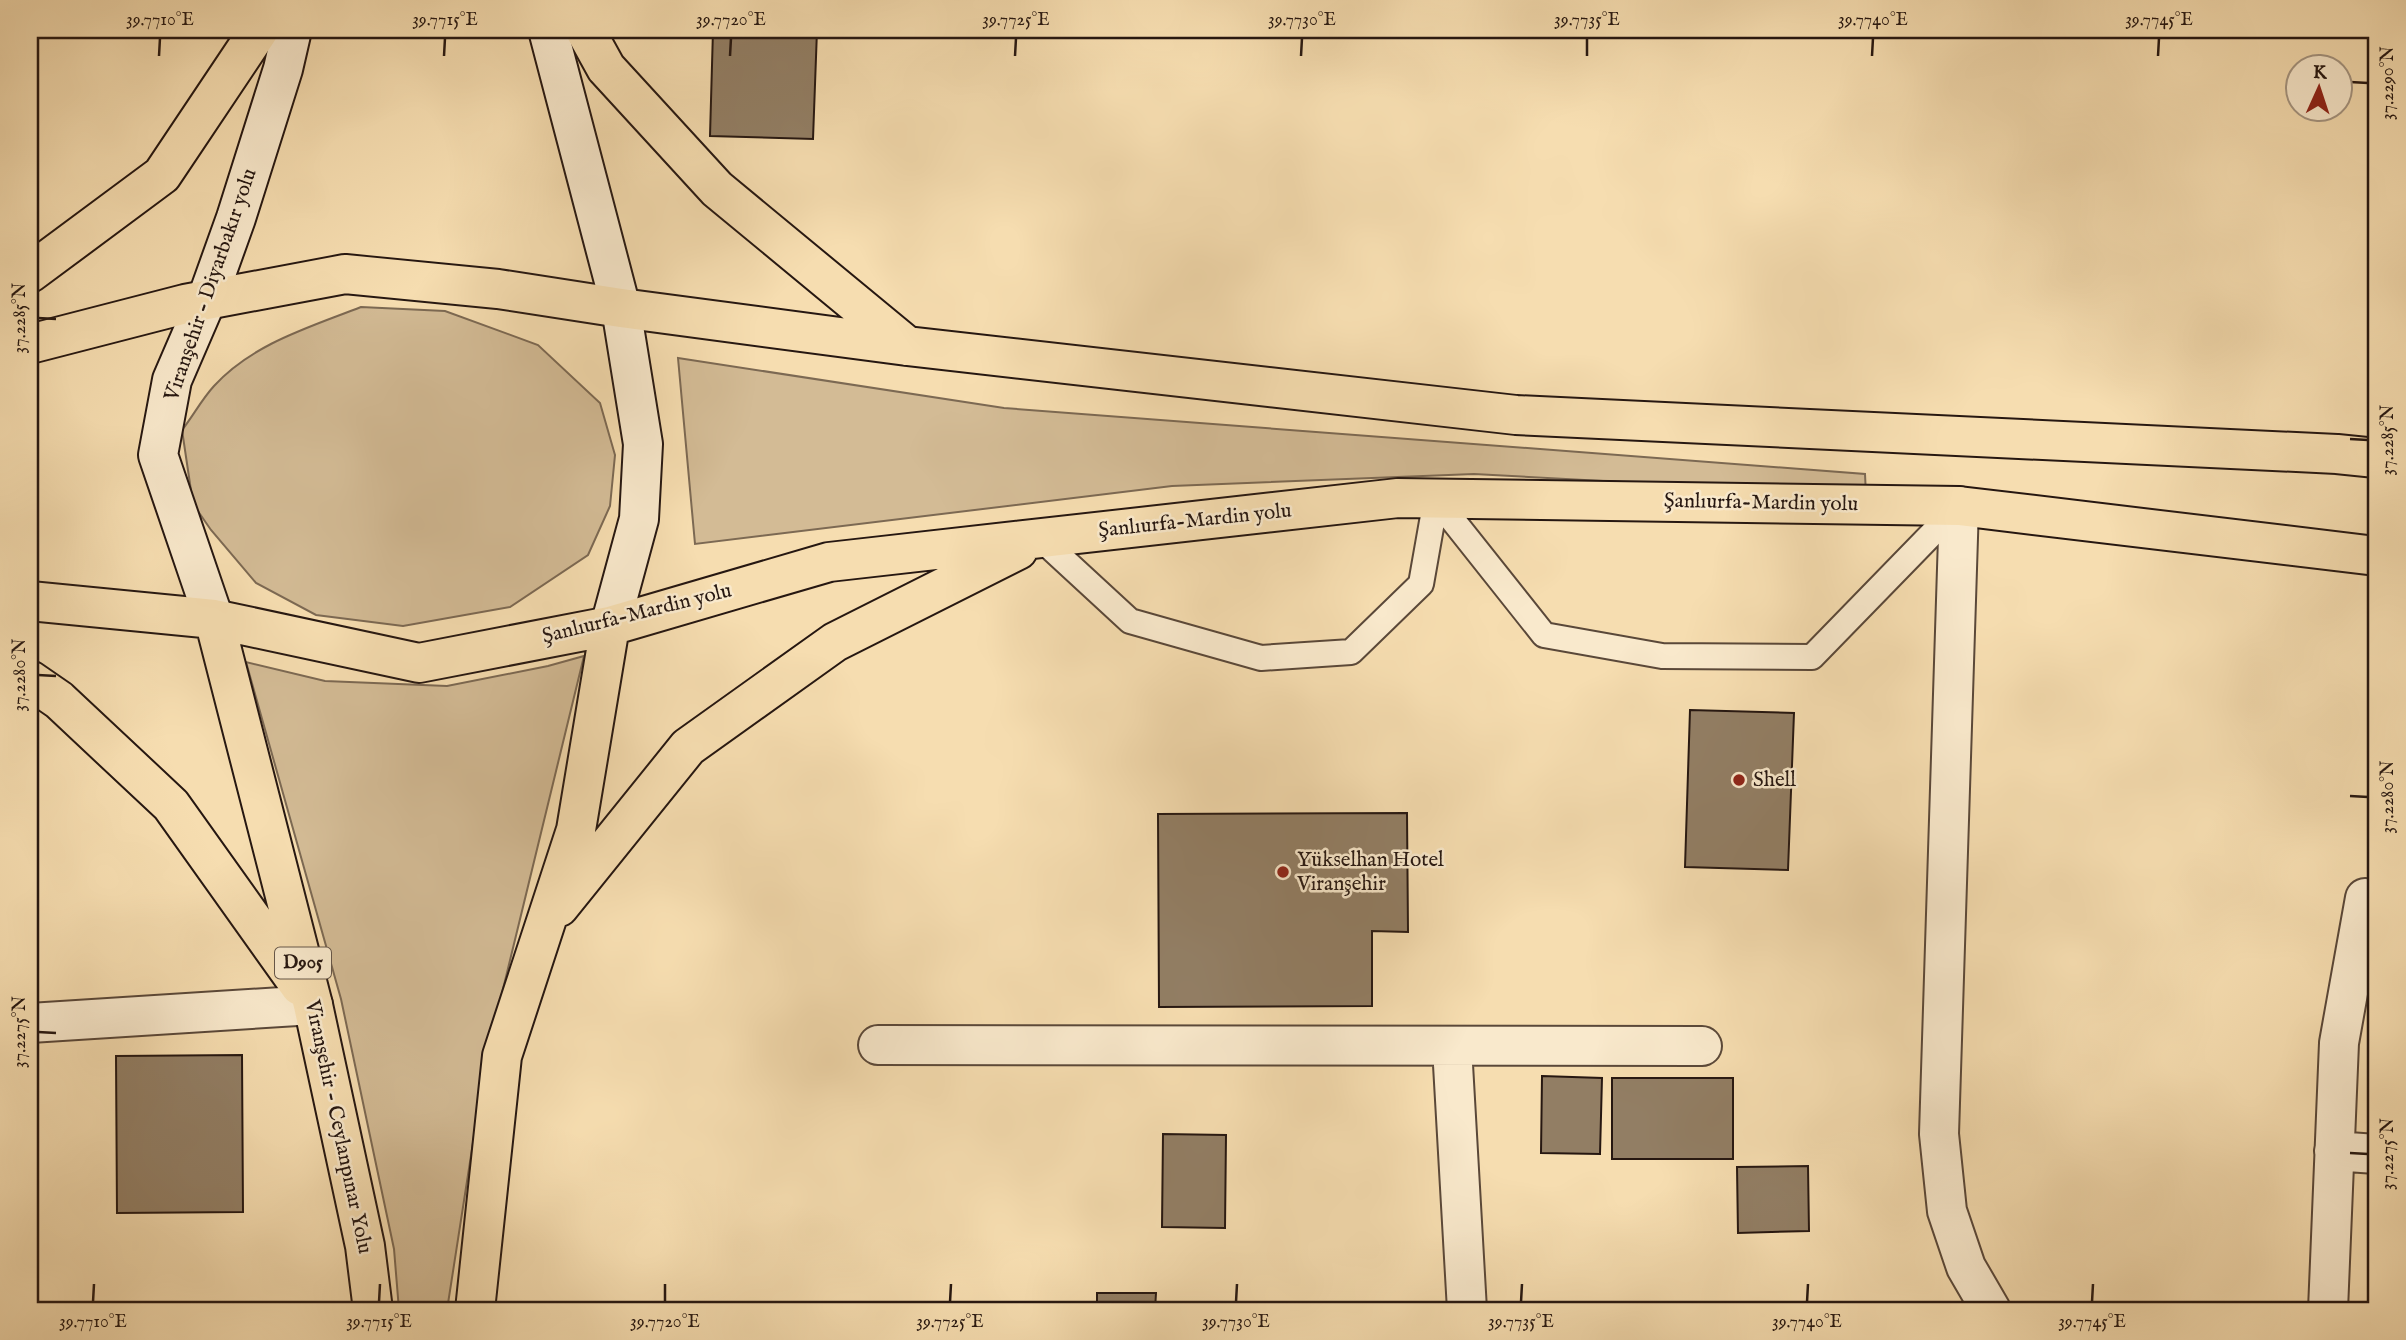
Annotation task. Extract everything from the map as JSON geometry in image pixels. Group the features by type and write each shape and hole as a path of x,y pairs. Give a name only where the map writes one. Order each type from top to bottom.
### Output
{"highway":[{"path":"30,273 162,175 259,30"},
{"path":"585,30 606,68 717,189 906,346"},
{"path":"30,345 207,299 345,274 498,289 906,346 1516,415 2376,458"},
{"name":"Şanlıurfa-Mardin yolu","path":"30,601 214,619 419,663 610,625 830,562 1398,498 1959,506 2376,556"},
{"path":"545,925 688,747 835,642 1040,538"},
{"name":"Viranşehir - Ceylanpınar Yolu","path":"214,619 313,1005 365,1246 373,1310"},
{"path":"475,1310 502,1056 576,830 610,625"},
{"path":"30,680 59,700 171,805 313,1005"}],"street":[{"name":"Viranşehir - Diyarbakır yolu","path":"214,619 158,455 173,380 207,299 236,218 279,82 292,30"},
{"path":"548,30 621,308 643,444 639,519 610,625"},
{"path":"1959,506 1939,1135 1947,1211 1966,1267 1991,1310"},
{"path":"2328,1310 2339,1043 2365,898"},
{"path":"30,1023 313,1005"},
{"path":"878,1045 1702,1046"},
{"path":"1452,1047 1467,1310"},
{"path":"2334,1151 2376,1154"}],"lane":[{"path":"1436,499 1544,635 1662,656 1812,657 1959,506"},
{"path":"1040,538 1130,621 1261,657 1351,652 1421,584 1436,499"}],"shaded area":[{"path":"361,307 445,311 538,345 600,403 615,455 610,506 588,555 510,607 403,626 316,615 256,583 211,530 193,504 182,430 214,386 246,359 283,338"},
{"path":"678,358 1004,408 1865,474 1866,495 1474,474 1172,486 695,544"},
{"path":"584,656 486,1059 447,1310 399,1310 394,1249 341,999 246,662 325,681 447,686"}],"building":[{"path":"713,30 817,30 813,139 710,136"},
{"path":"1690,710 1794,713 1788,870 1685,867"},
{"name":"Yükselhan Hotel Viranşehir","path":"1407,813 1408,932 1372,931 1372,1006 1159,1007 1158,814"},
{"path":"242,1055 243,1212 117,1213 116,1056"},
{"path":"1542,1076 1602,1078 1600,1154 1541,1153"},
{"path":"1612,1078 1733,1078 1733,1159 1612,1159"},
{"path":"1163,1134 1226,1135 1225,1228 1162,1227"},
{"path":"1808,1166 1809,1231 1738,1233 1737,1167"},
{"path":"1097,1293 1156,1293 1155,1310 1097,1310"},
{"path":"1165,1305 1227,1307 1227,1310 1165,1310"}],"place":[{"name":"Shell","path":"1739,780"},
{"name":"Yükselhan Hotel Viranşehir","path":"1283,872"}]}
